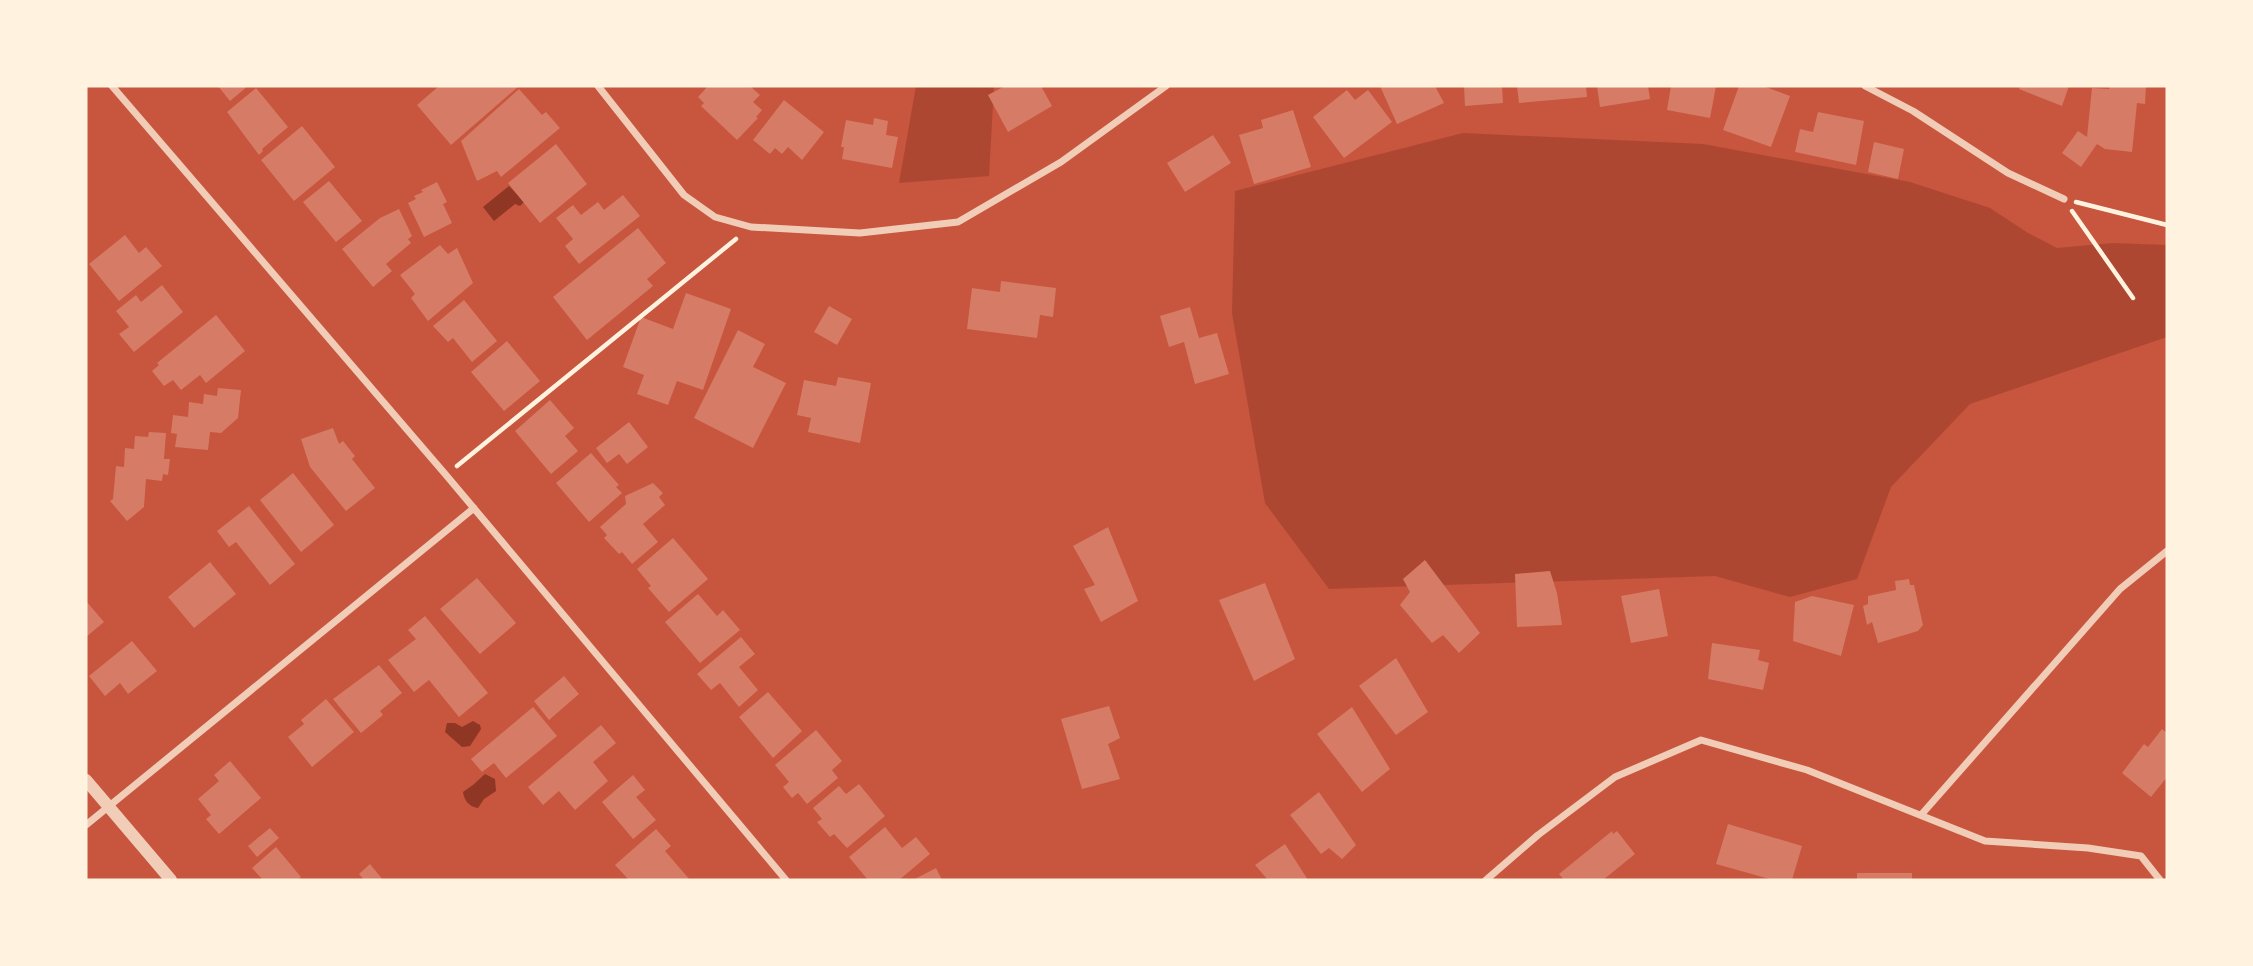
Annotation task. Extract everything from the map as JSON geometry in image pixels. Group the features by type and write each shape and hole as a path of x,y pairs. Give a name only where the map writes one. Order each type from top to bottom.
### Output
{"street":[{"path":"112,86 446,475 786,880"},
{"path":"598,86 684,195 715,217 751,226 860,233 958,222 1061,162 1166,86"},
{"path":"1864,86 1913,111 2008,173 2064,199"},
{"path":"86,825 474,508"},
{"path":"1921,815 2120,589 2167,551"},
{"path":"1486,880 1538,835 1615,777 1701,740 1807,770 1985,841 2088,848 2141,856 2160,880"},
{"path":"86,780 171,880"}],"path":[{"path":"2064,199 2167,225"},
{"path":"2064,199 2133,298"},
{"path":"446,475 751,226"}],"shaded area":[{"path":"916,86 994,86 989,176 899,183"},
{"path":"1463,133 1703,144 1910,182 1990,208 2057,248 2113,243 2167,245 2167,337 1970,404 1891,487 1857,579 1790,597 1715,576 1329,589 1265,503 1232,313 1235,191"},
{"path":"509,186 524,202 520,206 515,204 494,221 483,207"},
{"path":"473,721 480,725 481,729 470,746 462,747 445,732 447,723 462,727"},
{"path":"485,774 495,779 496,791 484,799 478,808 468,803 463,792"}],"building":[{"path":"218,86 248,86 230,101"},
{"path":"439,86 519,86 451,145 417,105"},
{"path":"708,86 750,86 760,95 753,102 762,110 756,117 758,118 737,140 701,106 704,103 698,97"},
{"path":"1005,86 1041,86 1052,106 1008,132 988,95"},
{"path":"1380,86 1435,86 1444,103 1397,124"},
{"path":"1464,86 1502,86 1503,103 1465,106"},
{"path":"1517,86 1586,86 1587,97 1519,103"},
{"path":"1597,86 1648,86 1650,99 1600,107"},
{"path":"1671,86 1716,86 1710,118 1667,110"},
{"path":"1739,86 1763,86 1790,96 1771,147 1723,130"},
{"path":"2020,86 2069,86 2062,106 2019,89"},
{"path":"2109,86 2146,86 2145,104 2137,103 2132,152 2105,149 2097,144 2081,167 2062,153 2078,131 2087,137 2092,88 2109,89"},
{"path":"256,88 288,127 262,149 259,155 227,112"},
{"path":"519,89 542,115 546,112 560,128 501,177 497,171 477,181 461,141"},
{"path":"1347,90 1355,100 1368,90 1392,122 1344,158 1313,117"},
{"path":"784,100 824,132 802,160 788,147 782,154 775,148 770,154 753,140"},
{"path":"1293,110 1311,167 1254,184 1239,135 1263,128 1261,120"},
{"path":"1818,112 1864,121 1856,165 1795,152 1800,129 1813,132"},
{"path":"874,118 888,121 886,135 898,137 892,168 842,159 844,147 841,147 846,120 873,125"},
{"path":"302,126 335,167 294,201 261,160"},
{"path":"1213,135 1231,163 1185,192 1167,163"},
{"path":"1874,142 1904,149 1898,179 1868,172"},
{"path":"556,144 587,184 540,223 508,183"},
{"path":"329,181 362,221 336,242 303,202"},
{"path":"437,182 447,202 443,204 452,223 424,237 408,203 423,192 421,190"},
{"path":"623,195 640,216 579,264 565,246 573,239 556,218 573,205 581,215 598,202 604,210"},
{"path":"399,209 412,236 408,239 411,243 386,264 392,271 373,287 342,249 380,218"},
{"path":"638,228 666,263 647,279 653,286 587,340 553,297"},
{"path":"125,235 139,253 146,247 162,266 119,301 89,264"},
{"path":"440,245 448,254 457,248 473,283 428,321 411,298 415,294 400,275"},
{"path":"1001,281 1056,288 1053,317 1040,315 1037,338 967,329 972,288 1000,292"},
{"path":"162,285 183,312 134,352 119,334 129,327 116,311 136,295 141,302"},
{"path":"686,293 731,309 703,390 677,381 668,405 637,394 644,375 623,367 641,317 673,329"},
{"path":"464,300 497,341 472,362 453,338 448,342 433,326"},
{"path":"829,306 852,319 837,345 814,332"},
{"path":"1190,307 1199,338 1217,333 1229,374 1195,384 1184,342 1169,347 1160,316"},
{"path":"216,315 245,351 206,383 200,375 181,390 173,380 164,386 152,371 159,365 157,363"},
{"path":"738,330 765,344 753,367 786,383 753,448 694,418"},
{"path":"507,341 540,381 504,411 471,372"},
{"path":"838,377 871,383 860,443 808,432 811,418 797,415 804,380 836,386"},
{"path":"218,388 241,390 238,418 221,433 210,432 208,450 175,447 177,434 171,433 173,415 188,417 189,402 203,404 204,394 217,396"},
{"path":"550,400 574,428 565,436 578,451 551,474 515,431"},
{"path":"629,422 648,447 627,464 619,454 607,463 596,448"},
{"path":"333,428 339,444 343,441 355,456 352,459 375,488 346,511 310,467 301,439"},
{"path":"149,432 166,433 164,459 170,459 168,475 163,474 162,481 146,479 144,507 127,521 110,501 113,499 116,466 124,467 125,448 134,449 135,436 148,437"},
{"path":"591,453 619,485 616,487 622,493 589,522 556,483"},
{"path":"293,473 334,525 301,552 260,500"},
{"path":"653,483 663,493 659,497 665,505 643,524 658,542 632,564 604,538 607,535 600,527 626,504 625,496"},
{"path":"249,506 295,564 270,585 236,542 229,547 217,531"},
{"path":"1108,527 1138,601 1101,622 1084,589 1095,585 1073,546"},
{"path":"673,538 708,579 669,612 648,588 651,586 637,569"},
{"path":"1425,560 1480,633 1459,653 1443,635 1432,643 1400,605 1410,592 1403,579"},
{"path":"210,562 236,594 194,628 168,597"},
{"path":"1550,571 1562,625 1517,627 1515,574"},
{"path":"477,578 516,623 480,654 440,609"},
{"path":"1909,579 1910,585 1914,585 1923,625 1918,631 1878,643 1872,622 1867,625 1863,606 1868,604 1868,596 1896,590 1895,581"},
{"path":"1265,583 1295,659 1254,681 1219,600"},
{"path":"1659,589 1668,636 1631,643 1621,596"},
{"path":"698,594 717,616 723,610 740,630 700,663 665,622"},
{"path":"1812,596 1854,605 1841,656 1793,641 1795,602"},
{"path":"86,601 104,622 86,637"},
{"path":"425,616 488,693 459,717 429,680 414,692 388,660 416,639 408,630"},
{"path":"741,637 755,654 739,667 758,690 739,707 720,683 711,690 697,674"},
{"path":"132,641 157,671 128,694 120,683 105,696 89,676"},
{"path":"1712,643 1760,650 1758,660 1769,663 1763,690 1708,679"},
{"path":"1396,658 1428,712 1396,735 1359,686"},
{"path":"379,665 402,693 380,711 383,715 361,733 333,699"},
{"path":"564,676 579,694 549,720 534,701"},
{"path":"768,692 802,731 773,758 739,717"},
{"path":"326,699 354,732 312,767 288,737 304,724 301,720"},
{"path":"1109,706 1120,738 1108,744 1120,779 1082,789 1061,719"},
{"path":"533,707 557,736 506,778 494,763 482,772 471,759"},
{"path":"1352,707 1390,769 1362,792 1317,734"},
{"path":"601,725 616,743 593,762 608,781 575,810 559,791 543,805 528,787"},
{"path":"2162,729 2167,733 2167,777 2151,797 2122,773 2144,744 2148,747"},
{"path":"816,730 842,761 832,770 838,778 807,804 798,793 792,798 783,787 789,782 775,765"},
{"path":"230,761 261,798 219,834 206,819 211,815 198,799 219,781 214,775"},
{"path":"633,775 645,790 636,797 656,820 633,839 602,802"},
{"path":"859,784 885,816 847,848 834,834 830,837 817,822 822,819 813,808 839,786 846,794"},
{"path":"1319,792 1356,845 1342,859 1329,848 1321,854 1290,815"},
{"path":"1728,824 1802,846 1792,880 1773,880 1716,864"},
{"path":"885,827 902,848 916,837 930,854 899,880 868,880 849,857"},
{"path":"270,828 279,838 257,857 248,846"},
{"path":"656,829 671,846 665,851 690,880 629,880 615,865"},
{"path":"1612,831 1613,834 1617,831 1635,854 1603,880 1564,880 1559,874"},
{"path":"1285,844 1308,880 1268,880 1255,865"},
{"path":"276,847 301,877 298,880 263,880 252,868"},
{"path":"370,864 383,880 364,880 359,874"},
{"path":"936,868 942,880 913,880"},
{"path":"1857,873 1912,873 1912,880 1857,880"}]}
